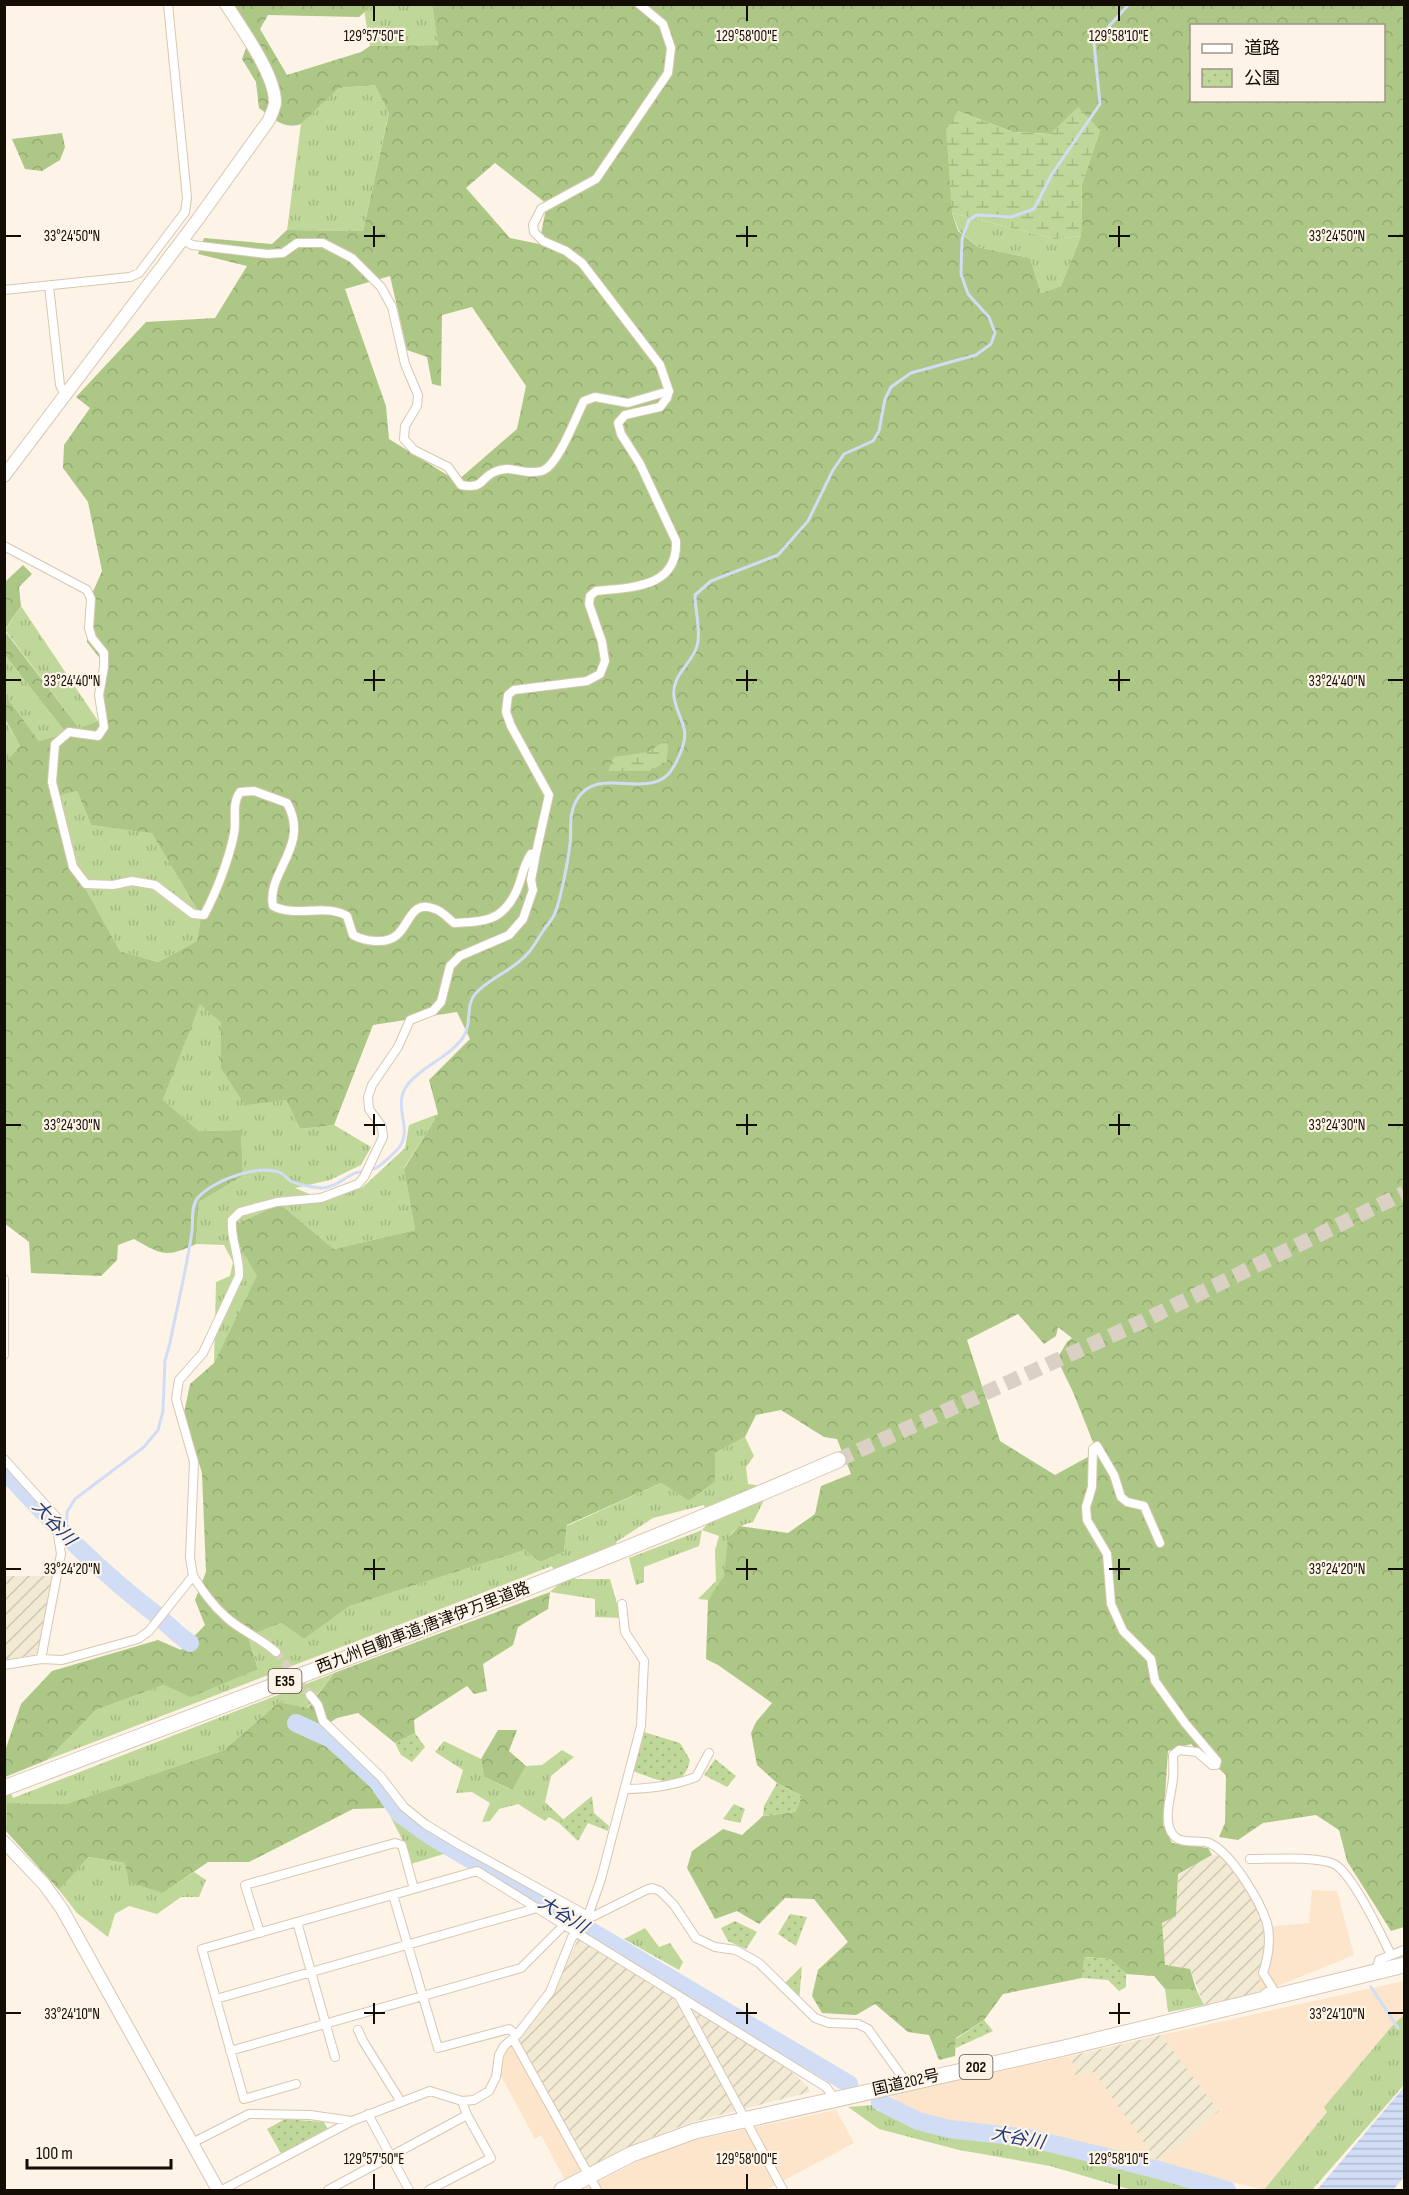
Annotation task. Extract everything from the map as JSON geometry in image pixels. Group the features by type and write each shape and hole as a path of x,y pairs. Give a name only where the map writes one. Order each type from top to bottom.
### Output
{"highway":[{"name":"西九州自動車道;唐津伊万里道路","path":"9,1786 629,1547 838,1460"},
{"name":"国道202号","path":"562,2190 632,2154 664,2140 695,2131 1064,2048 1376,1972 1400,1963"}],"street":[{"path":"4,290 130,277 139,273 185,212 187,198 168,4"},
{"path":"4,476 270,120 275,104 273,88 260,59 226,4"},
{"path":"276,1652 265,1641 227,1618 208,1599 193,1576 190,1557 194,1462 176,1399 179,1380 203,1353 239,1275 240,1262 231,1232 232,1220 240,1212 277,1202 321,1198 358,1184 364,1177 383,1137 382,1127 369,1109 368,1096 372,1085 398,1047 410,1020 433,1011 441,1002 450,966 460,956 509,935 523,919 533,890 531,880 549,795 511,726 506,712 508,695 514,690 587,681 600,674 605,661 602,642 589,604 590,596 596,591 645,585 657,580 669,568 676,552 676,541 640,464 621,434 618,423 625,415 660,407 667,398 669,391 660,365 582,263 566,251 543,241 534,232 533,225 541,209 596,180 668,73 671,48 663,24 639,4"},
{"path":"182,239 192,245 267,254 284,253 297,243 323,243 352,258 381,287 392,307 405,364 418,395 417,406 405,426 404,439 414,450 448,467 461,485 472,487 482,483 493,472 512,468 527,472 544,470 554,462 584,401 595,397 628,403 669,391"},
{"path":"49,286 60,385 65,395"},
{"path":"4,546 87,590 91,599 89,628 92,638 104,653 99,695 104,727 98,736 69,732 55,744 52,782 73,867 86,884 113,885 132,881 155,885 193,914 204,915 213,898 234,833 235,800 240,792 254,791 287,803 292,812 293,843 271,894 273,906 282,910 339,911 347,916 353,935 364,940 388,940 397,935 411,913 421,907 436,909 454,923 482,922 497,917 515,894 525,863 531,854 536,853"},
{"path":"4,1279 4,1355"},
{"path":"1160,1543 1143,1506 1127,1502 1121,1497 1114,1475 1097,1446 1093,1449 1092,1487 1086,1507 1088,1520 1107,1554 1111,1604 1123,1631 1151,1659 1155,1681 1185,1723 1217,1761 1216,1765 1212,1766 1197,1752 1179,1750 1173,1755 1173,1776 1167,1821 1174,1836 1185,1841 1207,1842 1218,1848 1239,1872 1259,1906 1268,1925 1268,1958 1263,1973 1273,1989 1263,1995 1261,2001"},
{"path":"4,1459 60,1521 61,1554 41,1659"},
{"path":"4,1665 41,1659 62,1660 138,1639 149,1631 193,1576"},
{"path":"4,1842 44,1884 62,1909 220,2190 352,2121 429,2091 462,2101 474,2100 489,2091 496,2077 499,2055 504,2046 515,2037 550,1992 572,1937 579,1932 587,1918 601,1879 641,1726 644,1661 625,1632 622,1604"},
{"path":"310,1695 318,1705 323,1722 381,1777 396,1799 411,1813 458,1844 587,1918 646,1890 652,1888 660,1891 674,1905 696,1938 715,1947 736,1950 759,1963 816,2018 829,2023 858,2024 868,2029 906,2082"},
{"path":"625,1789 654,1789 696,1777 709,1753"},
{"path":"260,1933 245,1885 395,1843 402,1845 414,1889"},
{"path":"1250,1859 1311,1860 1333,1863 1342,1869 1400,1963"},
{"path":"296,2084 244,2098 202,1949 477,1871 579,1932 826,2087 835,2098"},
{"path":"393,1895 438,2048 509,2029 597,2190"},
{"path":"216,1999 537,1908"},
{"path":"297,1922 335,2057"},
{"path":"230,2051 521,1968 564,1925"},
{"path":"1400,1963 1404,1950"},
{"path":"678,1996 783,2190"},
{"path":"358,2030 401,2102"},
{"path":"429,2190 491,2158 466,2115 462,2101"},
{"path":"192,2143 249,2114 310,2115 352,2121"},
{"path":"368,2114 409,2190"},
{"path":"328,2190 466,2115"}],"shaded area":[{"path":"5,1576 53,1576 38,1654 5,1660"},
{"path":"1212,1855 1222,1855 1257,1907 1265,1927 1265,1958 1260,1971 1260,1993 1204,2005 1190,1969 1165,1966 1161,1923 1176,1916 1178,1874"},
{"path":"1312,1890 1337,1891 1354,1955 1260,1993 1265,1927 1309,1923"},
{"path":"578,1939 782,2063 808,2087 810,2092 692,2122 637,2143 589,2170 519,2041 552,1995"},
{"path":"1404,1981 1404,2015 1392,2026 1324,2107 1327,2112 1264,2190 1025,2130 931,2118 910,2111 890,2095 1071,2056 1075,2075 1094,2071 1219,2111 1161,2035"},
{"path":"1161,2035 1219,2111 1158,2162 1094,2072 1075,2075 1071,2056"},
{"path":"519,2041 589,2170 566,2182 541,2135 535,2139 500,2074 507,2047"},
{"path":"836,2110 854,2143 766,2190 583,2190 644,2158 695,2140"}],"green space":[{"path":"230,5 372,5 359,17 268,15 260,29 287,75 361,52 370,46 438,45 432,5 1404,5 1404,1927 1391,1931 1347,1861 1339,1830 1316,1815 1263,1823 1238,1840 1219,1837 1225,1823 1226,1775 1191,1744 1168,1751 1163,1825 1172,1843 1208,1848 1212,1855 1178,1874 1176,1916 1162,1923 1165,1965 1190,1969 1196,1989 1165,1989 1154,1976 1126,1974 1110,1959 1085,1957 1082,1978 1003,1994 984,2020 956,2038 955,2056 939,2060 929,2035 908,2032 875,2004 856,2015 822,2013 812,1996 818,1970 848,1942 814,1899 785,1898 759,1924 737,1911 715,1919 687,1868 692,1851 723,1829 742,1835 763,1816 795,1812 802,1796 777,1783 757,1765 751,1733 756,1722 772,1703 706,1659 708,1600 724,1576 728,1538 739,1526 788,1533 815,1514 821,1486 851,1474 837,1439 824,1437 781,1410 756,1415 745,1437 715,1453 715,1482 689,1501 661,1483 567,1525 564,1552 540,1562 525,1550 350,1606 304,1639 281,1623 248,1636 258,1669 191,1697 164,1685 96,1710 47,1760 5,1777 5,1751 21,1704 52,1671 158,1640 181,1650 205,1625 195,1600 206,1572 202,1473 184,1413 190,1384 214,1363 257,1276 229,1228 280,1204 334,1249 415,1230 404,1169 438,1114 429,1080 470,1039 457,1012 373,1025 334,1125 300,1129 286,1100 245,1105 221,1068 221,1023 200,1004 163,1100 199,1131 241,1130 243,1176 199,1202 196,1244 171,1253 164,1253 134,1239 118,1245 117,1260 101,1276 31,1273 29,1242 4,1223 4,764 20,746 5,719 5,695 39,741 66,733 5,655 4,630 79,728 98,721 102,661 87,642 88,603 102,571 88,502 63,468 64,445 90,408 76,397 146,322 215,318 247,266 198,254 204,238 272,244 287,230 363,231 389,113 375,85 339,88 301,124 289,125 278,122 259,108 256,82 242,59 250,37","holes":["958,111 1013,132 1051,134 1100,130 1082,184 1081,236 1061,286 1041,293 1030,258 978,247 958,231 952,213","495,163 547,204 539,244 510,238 466,188","390,276 407,350 427,357 432,384 441,386 442,315 472,307 526,386 517,429 457,481 389,439 386,406 345,289","77,791 91,825 152,833 201,916 197,941 158,962 120,951 73,866 58,796","1018,1314 1044,1344 1056,1336 1058,1327 1072,1338 1057,1359 1097,1452 1055,1475 1000,1441 967,1340"]},
{"path":"372,5 432,5 438,45 370,46 364,10"},
{"path":"375,85 389,112 363,231 287,230 301,124 339,88"},
{"path":"1078,107 1100,130 1082,184 1081,236 1055,239 952,213 946,130 958,111 1013,132 1050,134"},
{"path":"62,133 65,147 60,160 42,171 25,169 12,139"},
{"path":"952,213 1055,239 1081,236 1061,286 1041,293 1030,258 978,247 959,231"},
{"path":"23,565 32,574 19,587 21,606 5,629 5,582"},
{"path":"21,606 98,721 79,728 5,630"},
{"path":"5,655 66,733 39,741 5,695"},
{"path":"4,719 20,746 5,764 4,764"},
{"path":"668,739 667,762 649,771 608,771 614,757 648,752"},
{"path":"77,791 91,825 152,832 201,916 197,941 158,962 120,951 73,866 58,796"},
{"path":"200,1003 221,1023 221,1068 286,1100 300,1129 334,1125 371,1147 361,1165 330,1180 295,1188 326,1201 363,1187 405,1148 409,1125 438,1114 404,1168 415,1230 334,1249 280,1204 229,1229 258,1276 214,1363 216,1282 230,1276 233,1262 224,1245 196,1244 199,1202 243,1176 241,1130 199,1131 163,1100"},
{"path":"745,1437 754,1456 746,1467 748,1484 756,1485 764,1500 753,1522 742,1526 730,1536 724,1576 708,1600 698,1599 716,1581 715,1550 719,1536 702,1530 710,1521 704,1505 653,1518 616,1542 619,1557 575,1563 575,1579 610,1579 621,1618 595,1617 595,1599 550,1592 560,1583 552,1566 47,1760 96,1710 164,1685 258,1668 248,1636 281,1623 304,1639 350,1606 525,1550 540,1562 564,1552 567,1526 661,1483 689,1501 715,1482 715,1453"},
{"path":"702,1530 699,1546 644,1567 644,1582 636,1585 629,1558"},
{"path":"550,1592 548,1609 518,1627 513,1645 483,1664 487,1691 474,1694 467,1686 414,1720 415,1733 395,1743 358,1713 337,1718 313,1733 372,1782 386,1808 353,1809 249,1862 208,1862 163,1893 129,1882 125,1863 88,1857 59,1890 6,1831 7,1803 66,1804 224,1750 279,1702 308,1708 334,1673"},
{"path":"334,1673 307,1708 279,1702 224,1750 66,1804 7,1803 6,1831 5,1777 13,1798"},
{"path":"498,1730 517,1730 509,1751 526,1766 512,1790 484,1777 481,1759"},
{"path":"644,1732 680,1743 690,1760 681,1777 675,1781 659,1780 633,1771"},
{"path":"415,1733 425,1747 412,1762 401,1755 395,1743"},
{"path":"444,1741 481,1759 484,1777 511,1790 526,1766 542,1765 562,1750 574,1757 551,1776 545,1802 564,1820 559,1823 549,1817 545,1821 518,1804 499,1809 490,1821 482,1822 490,1803 472,1792 456,1793 463,1770 435,1752"},
{"path":"715,1759 736,1776 727,1787 704,1775"},
{"path":"777,1783 802,1796 795,1812 763,1816 764,1806"},
{"path":"592,1796 594,1813 609,1826 608,1831 588,1823 578,1841 559,1823"},
{"path":"734,1804 745,1809 740,1823 723,1819"},
{"path":"386,1808 450,1852 411,1864 404,1843"},
{"path":"87,1857 126,1863 163,1893 194,1872 206,1880 199,1897 181,1897 157,1914 129,1906 115,1914 108,1937 77,1913 59,1890"},
{"path":"790,1914 807,1917 796,1946 778,1934"},
{"path":"735,1921 757,1932 746,1949 728,1941 721,1928"},
{"path":"645,1928 659,1947 670,1943 683,1962 679,1970 624,1939"},
{"path":"1084,1957 1110,1959 1126,1974 1126,1987 1119,1991 1108,1980 1082,1978"},
{"path":"802,1966 799,2002 784,1984"},
{"path":"1165,1989 1196,1989 1204,2005 1168,2012"},
{"path":"1404,2015 1404,2085 1312,2190 1264,2190 1327,2112 1324,2107 1392,2026"},
{"path":"984,2020 993,2031 956,2048 956,2039"},
{"path":"872,2105 917,2128 1027,2143 1155,2174 1206,2190 1132,2190 1050,2166 959,2150 879,2129 848,2107"},
{"path":"285,2119 324,2122 328,2130 282,2155 267,2129"}],"water":[{"path":"1404,2087 1404,2177 1393,2190 1317,2190"}],"waterway":[{"path":"66,1535 67,1512 75,1499 144,1447 158,1430 163,1411 165,1360 185,1273 193,1210 197,1199 203,1192 224,1180 261,1170 281,1173 289,1180 300,1184 326,1188 355,1173 376,1168 397,1150 404,1134 401,1101 408,1084 460,1042 467,1029 471,1002 476,993 522,959 554,915 566,869 571,817 576,801 584,791 594,785 655,782 668,775 676,763 685,737 674,690 675,683 698,643 695,595 711,581 778,555 808,521 833,470 844,454 873,441 879,431 885,399 891,387 911,373 976,355 991,344 995,333 989,317 968,294 961,274 962,239 969,220 976,215 1011,217 1034,209 1052,174 1100,104 1094,43 1129,4"},
{"name":"大谷川","path":"4,1470 97,1565 190,1643"},
{"name":"大谷川","path":"296,1723 331,1739 377,1781 400,1814 429,1835 849,2084"},
{"path":"1371,1987 1398,2028"},
{"name":"大谷川","path":"880,2102 918,2121 949,2129 1029,2138 1155,2169 1227,2190"}],"tunnel":[{"path":"838,1460 1141,1322 1404,1193"},
{"path":"276,1652 310,1695"}]}
